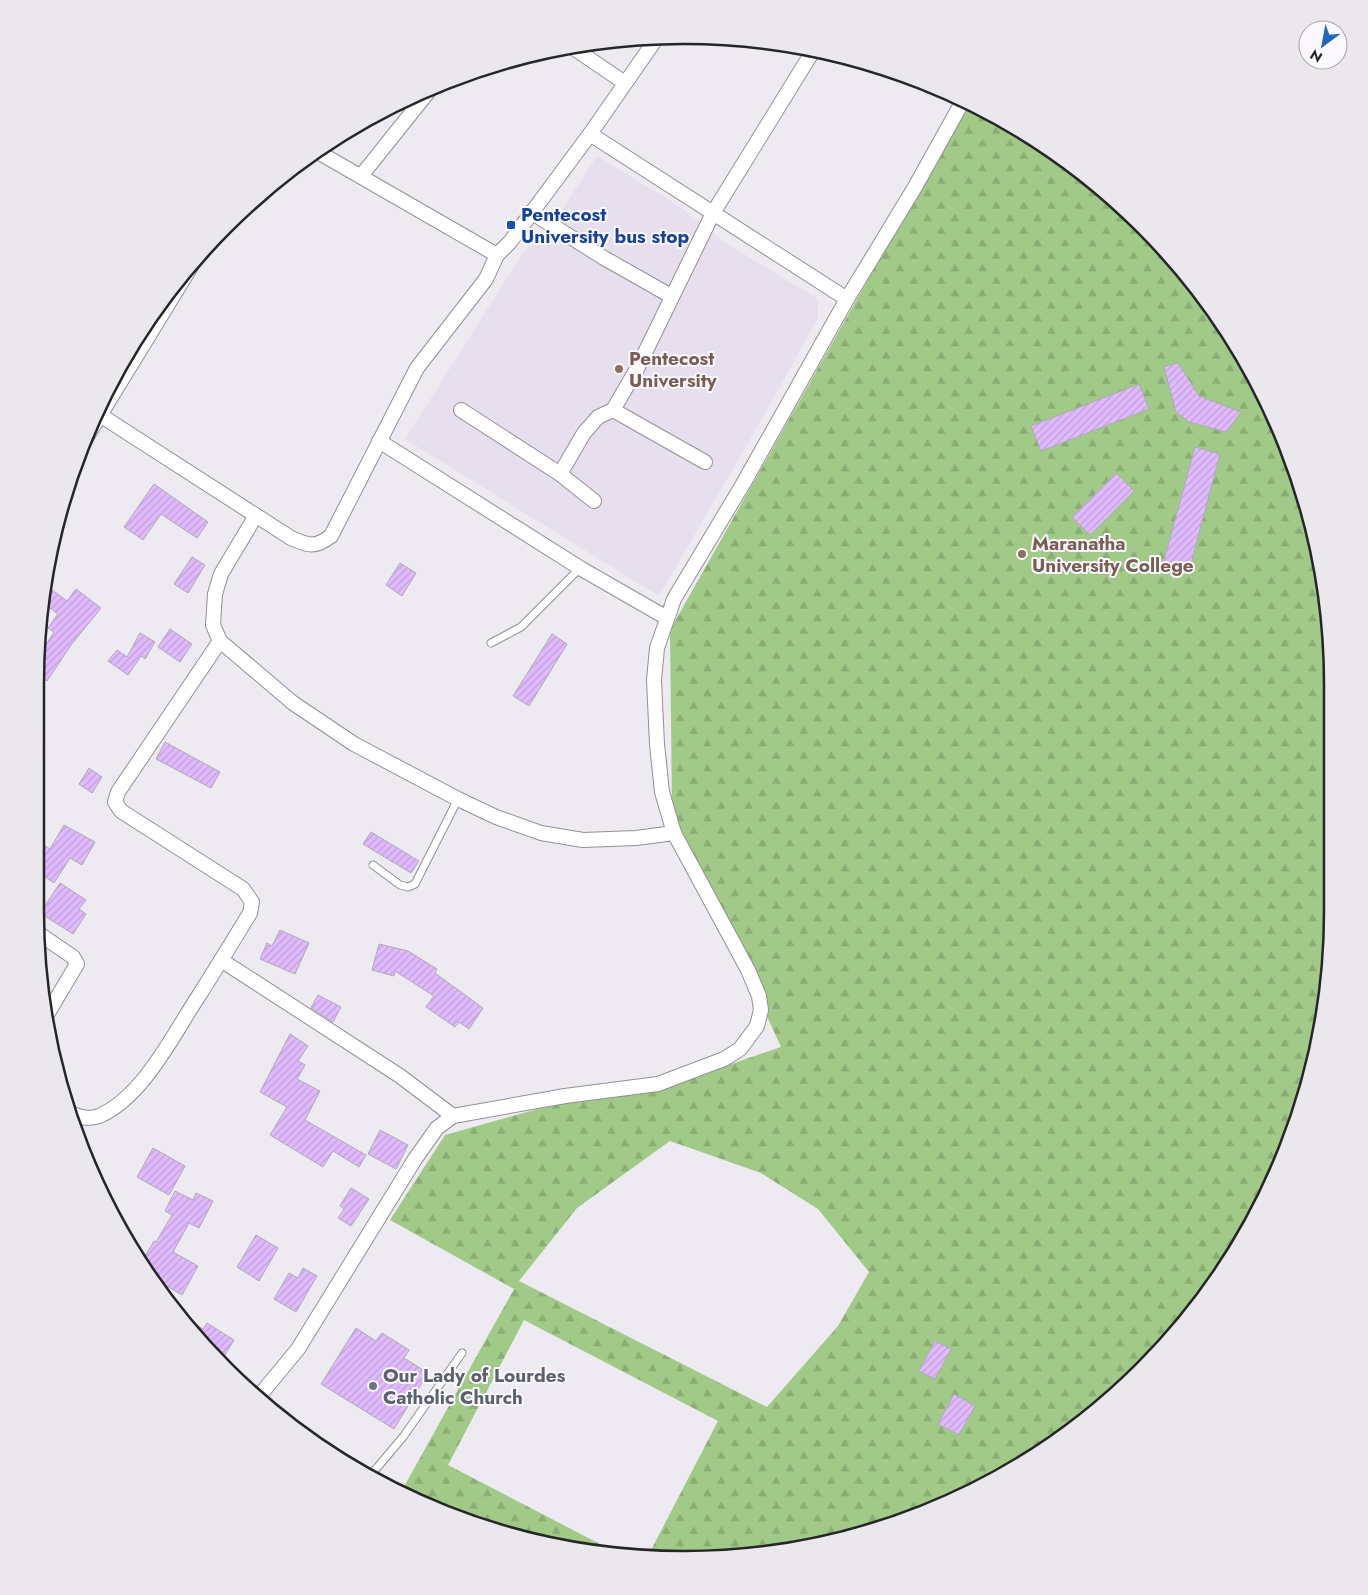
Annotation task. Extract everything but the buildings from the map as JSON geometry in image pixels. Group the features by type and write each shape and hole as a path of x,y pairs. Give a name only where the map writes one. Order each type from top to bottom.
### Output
{"street":[{"path":"103,417 255,516 302,544 320,544 331,536 417,368 486,278 497,255 510,242 590,134 652,45"},
{"path":"580,52 625,83"},
{"path":"560,474 584,433 598,417 613,410 638,367 713,213 810,56"},
{"path":"361,176 420,101"},
{"path":"263,1393 298,1349 415,1159 437,1128 453,1116 565,1096 604,1093 658,1084 724,1059 740,1049 757,1026 761,1010 759,996 748,970 674,833 662,792 656,744 657,648 674,599 743,484 847,299 915,187 960,107"},
{"path":"590,134 847,299"},
{"path":"324,155 497,255"},
{"path":"531,212 604,258 671,296"},
{"path":"461,410 560,474 594,501"},
{"path":"613,410 705,462"},
{"path":"380,441 580,568 667,618"},
{"path":"255,516 224,568 215,594 212,625 220,641 320,723 354,744 458,799 496,817 541,833 574,839 636,838 674,833"},
{"path":"78,1117 97,1116 114,1107 135,1088 162,1052 250,913 252,902 243,889 121,811 115,802 118,792 220,641"},
{"path":"45,938 73,957 77,964 51,1008"},
{"path":"221,960 400,1076 453,1116"}],"lane":[{"path":"491,643 521,627 580,568"},
{"path":"373,865 400,885 408,887 415,884 458,799"},
{"path":"375,1471 403,1437 462,1353"}],"shaded area":[{"name":"Pentecost University","path":"597,156 677,205 721,240 818,299 818,318 762,419 659,596 405,439 523,253 552,225"}],"green space":[{"path":"965,109 1040,152 1074,176 1137,231 1192,294 1216,328 1258,401 1276,439 1302,518 1312,559 1319,600 1323,642 1324,911 1319,995 1312,1036 1290,1117 1276,1156 1258,1194 1216,1267 1192,1301 1137,1364 1074,1419 1040,1443 967,1485 929,1503 890,1517 809,1539 768,1546 726,1550 651,1550 718,1421 524,1320 448,1465 605,1546 559,1539 518,1529 439,1503 404,1486 514,1289 390,1220 445,1135 559,1103 652,1091 781,1047 672,809 670,630","holes":["670,1141 761,1173 818,1209 869,1272 838,1326 767,1407 519,1281 577,1208"]}],"place":[{"name":"Pentecost University bus stop","path":"511,225"},
{"name":"Pentecost University","path":"619,369"},
{"name":"Maranatha University College","path":"1022,554"},
{"name":"Our Lady of Lourdes Catholic Church","path":"373,1386"}]}
